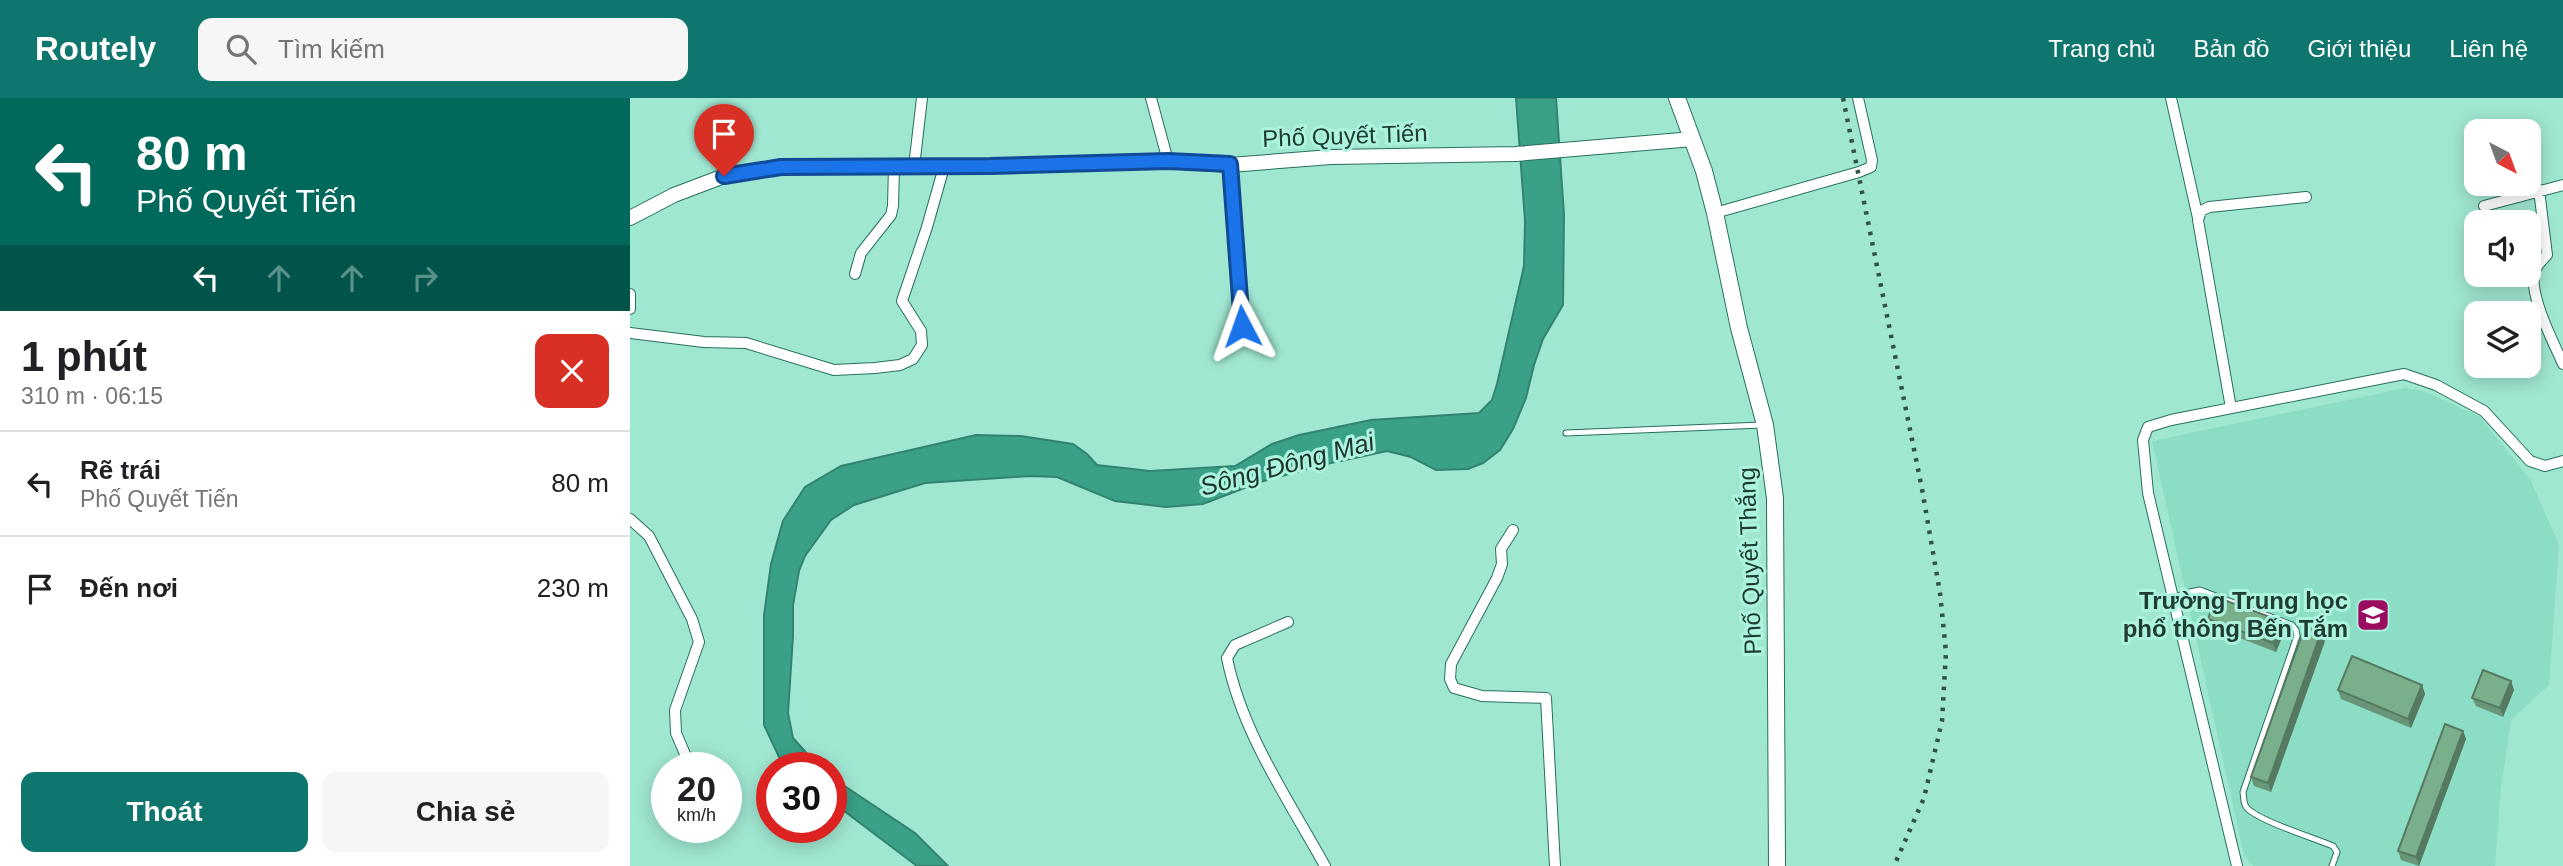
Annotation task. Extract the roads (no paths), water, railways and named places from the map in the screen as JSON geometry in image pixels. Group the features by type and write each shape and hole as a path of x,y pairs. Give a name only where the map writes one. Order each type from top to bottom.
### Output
{"main road":[{"name":"Phố Quyết Thắng","path":"1677,98 1693,139 1715,213 1738,328 1765,425 1775,498 1777,866"}],"street":[{"path":"914,167 922,98"},
{"path":"1151,98 1168,161"},
{"path":"1715,213 1871,167 1872,160 1858,98"},
{"path":"2171,98 2198,220 2231,408"},
{"name":"Phố Quyết Tiến","path":"630,218 674,195 724,176 781,167 944,167 1168,161 1230,164 1331,157 1516,154 1693,139"},
{"path":"1230,164 1242,326"},
{"path":"855,274 862,253 891,215 894,167"},
{"path":"630,333 704,342 746,343 834,370 875,369 900,365 913,359 922,345 921,331 902,300 944,167"},
{"path":"2541,190 2563,184"},
{"path":"2484,206 2518,196"},
{"path":"2540,196 2547,255 2538,264 2534,274 2535,293 2563,364"},
{"path":"2198,220 2201,211 2209,207 2306,197"},
{"path":"630,294 630,309"},
{"path":"2237,866 2148,493 2143,440 2148,428 2171,420 2404,374 2436,385 2484,411 2530,461 2545,466 2563,461"},
{"path":"630,519 649,536 692,619 699,642 675,710 676,733 684,752"},
{"path":"1513,530 1501,549 1502,564 1497,578 1451,664 1450,679 1454,688 1463,692 1546,698 1555,866"},
{"path":"1288,622 1235,645 1227,658 1245,721 1325,866"}],"lane":[{"path":"1566,433 1765,425"},
{"path":"2174,599 2184,593 2200,590 2292,625 2296,630 2297,636 2243,792 2244,803 2260,817 2333,846 2336,852 2332,866"}],"water":[{"name":"Sông Đông Mai","path":"1516,98 1556,98 1564,215 1563,305 1543,339 1526,398 1513,429 1500,450 1483,463 1468,469 1436,470 1411,457 1387,451 1260,482 1203,504 1166,507 1115,501 1057,477 1030,476 925,483 854,505 831,520 805,556 799,571 793,605 788,713 793,738 806,752 777,752 764,725 764,615 771,564 783,521 805,487 841,466 976,435 1021,436 1073,444 1097,465 1150,471 1235,466 1272,444 1299,435 1371,420 1479,413 1492,400 1497,384 1524,266 1525,221"},
{"path":"847,788 915,833 948,866 917,866 847,813"}],"railway":[{"path":"1843,98 1922,489 1940,593 1946,652 1942,721 1924,798 1894,866"}],"place":[{"name":"Trường Trung học phổ thông Bến Tắm","path":"2373,615"}]}
